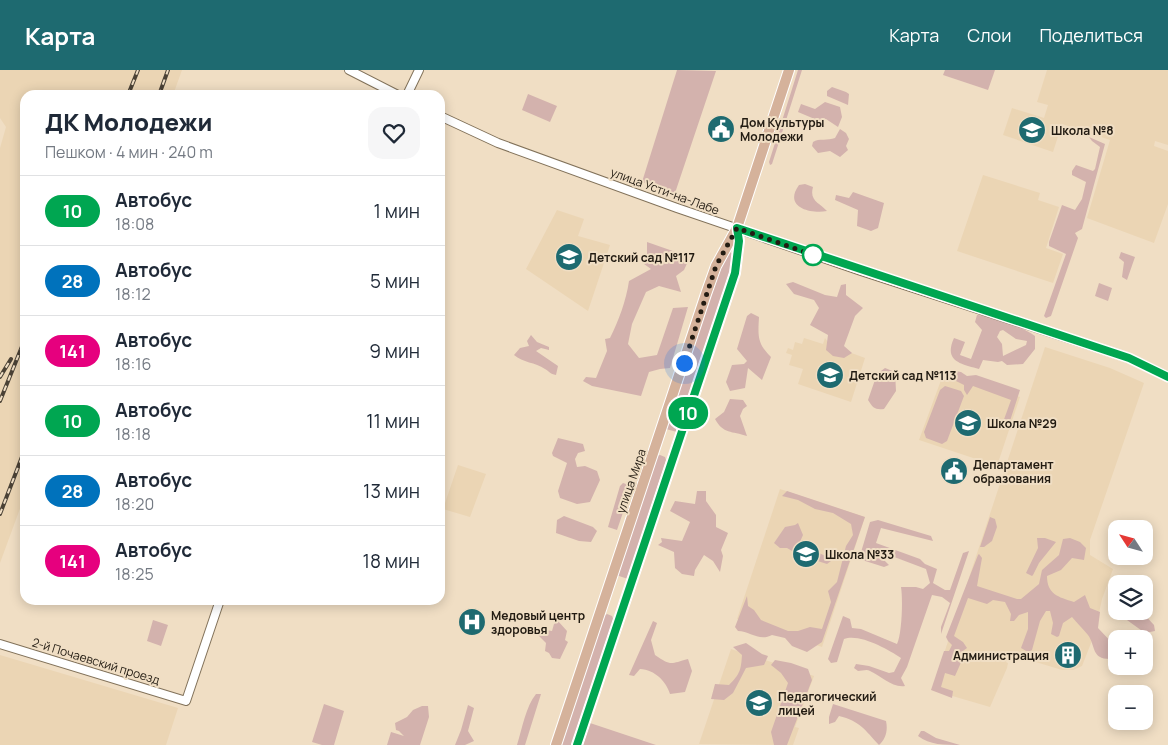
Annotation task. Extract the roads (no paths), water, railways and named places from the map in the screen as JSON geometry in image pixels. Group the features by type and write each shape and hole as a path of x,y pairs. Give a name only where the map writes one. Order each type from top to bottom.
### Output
{"main road":[{"name":"улица Мира","path":"556,745 709,285 716,266 737,228 788,70"},
{"name":"улица Мира","path":"577,745 735,273 739,241 737,228"}],"street":[{"path":"349,70 388,90"},
{"path":"409,90 419,70"},
{"name":"улица Усти-на-Лабе","path":"445,118 498,144 737,228 1129,358 1168,377"},
{"name":"2-й Почаевский проезд","path":"0,644 186,701 218,605"}],"railway":[{"path":"130,90 138,70"},
{"path":"161,90 168,70"},
{"path":"0,401 20,351"},
{"path":"0,377 11,359"},
{"path":"0,514 20,462"}],"place":[{"name":"Дом Культуры Молодежи","path":"721,129"},
{"name":"Школа №8","path":"1032,130"},
{"name":"Детский сад №117","path":"569,257"},
{"name":"Детский сад №113","path":"830,375"},
{"name":"Школа №29","path":"968,423"},
{"name":"Департамент образования","path":"954,471"},
{"name":"Школа №33","path":"806,554"},
{"name":"Медовый центр здоровья","path":"472,622"},
{"name":"Администрация","path":"1068,655"},
{"name":"Педагогический лицей","path":"759,703"}]}
